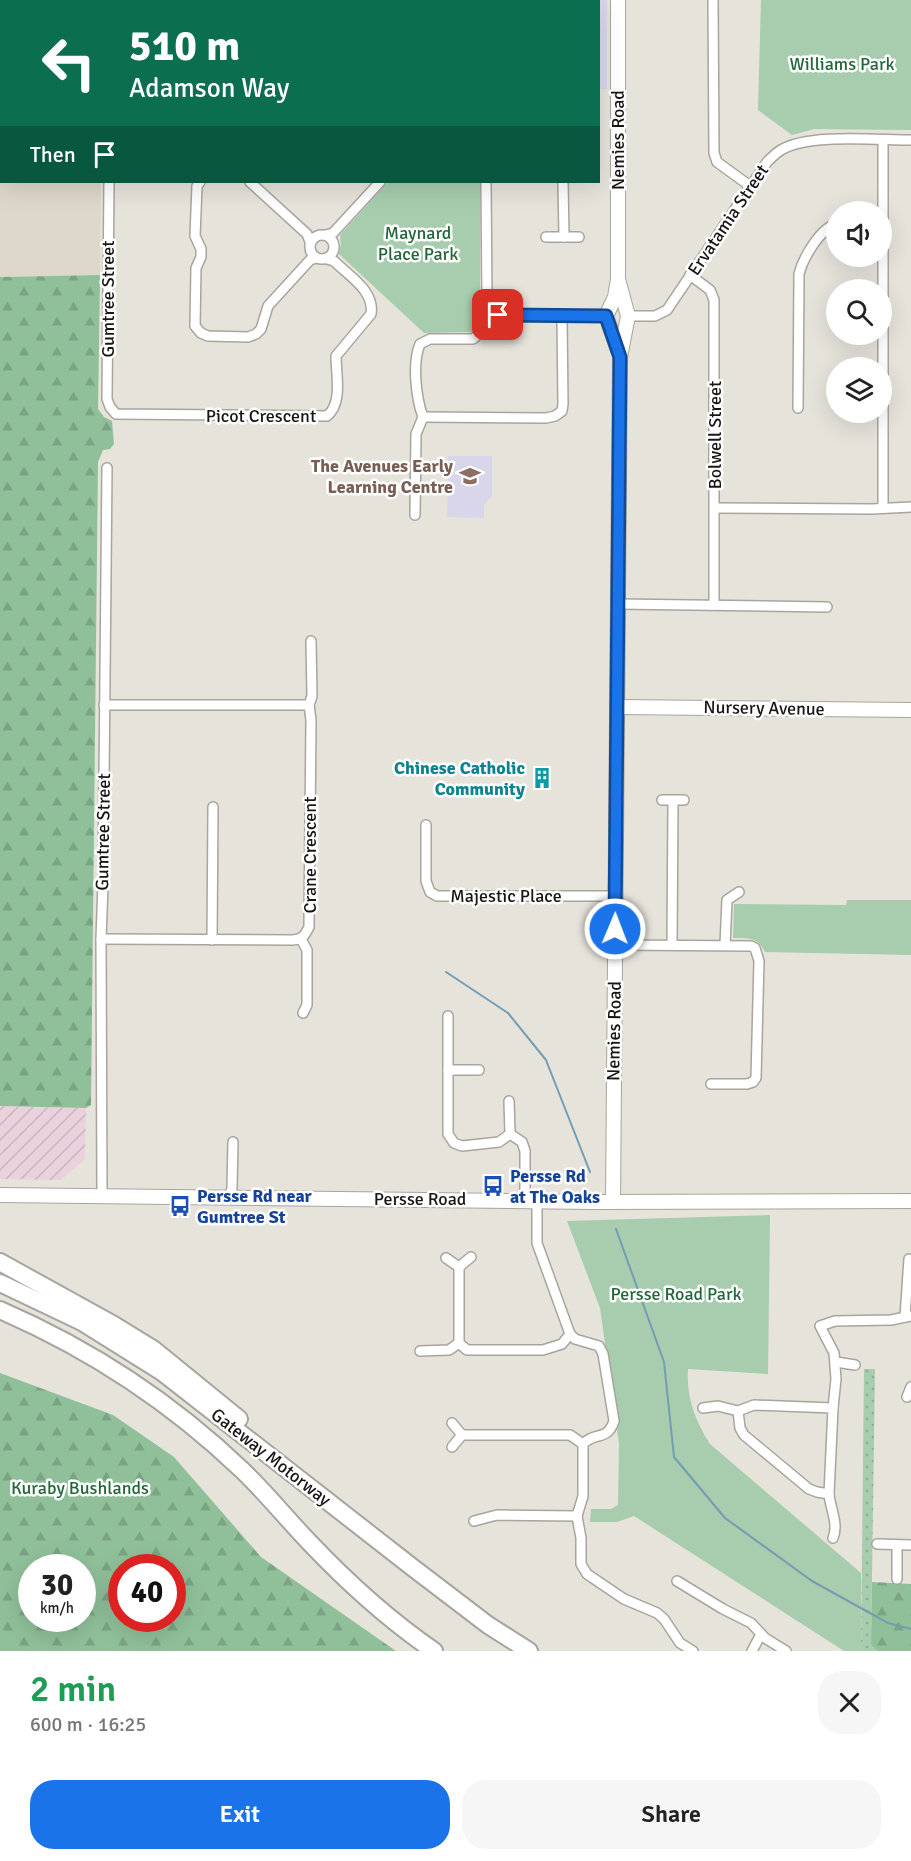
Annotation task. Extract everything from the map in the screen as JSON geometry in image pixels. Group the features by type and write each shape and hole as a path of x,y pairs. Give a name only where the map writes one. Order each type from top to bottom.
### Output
{"highway":[{"path":"0,1262 114,1324 153,1349 211,1394 332,1497 350,1518"},
{"name":"Gateway Motorway","path":"0,1284 82,1322 154,1366 488,1625 529,1651"},
{"name":"Gateway Motorway","path":"0,1310 48,1332 99,1360 184,1419 242,1471 360,1592 393,1621 434,1651"}],"street":[{"name":"Nemies Road","path":"613,1202 620,357 617,316 618,0"},
{"path":"712,0 714,153 717,162 750,186"},
{"name":"Ervatamia Street","path":"491,316 655,316 667,310 750,186 767,162 781,149 814,140 911,140"},
{"path":"882,201 883,140"},
{"name":"Gumtree Street","path":"109,183 107,399 116,414"},
{"path":"199,183 196,186 195,236 201,249 201,257 196,268 195,326 201,333 208,336 248,337 261,329 268,306 312,257 311,238 251,183"},
{"path":"311,238 330,236 379,183"},
{"path":"415,515 416,434 423,417 417,402 416,353 420,344 430,339 473,339 479,335 482,325 491,316 487,303 486,183"},
{"path":"562,183 564,237"},
{"path":"798,408 799,274 802,263 826,229"},
{"path":"312,257 331,258 334,247 330,236"},
{"path":"546,237 579,237"},
{"name":"Picot Crescent","path":"116,414 327,416 334,410 337,400 336,356 371,314 372,305 370,296 331,258"},
{"path":"882,267 883,508"},
{"name":"Bolwell Street","path":"690,275 710,290 714,300 714,605"},
{"path":"423,417 546,418 562,411 562,316"},
{"name":"Gumtree Street","path":"102,1196 101,939 104,884 107,468"},
{"path":"715,508 872,509 911,507"},
{"path":"618,604 827,607"},
{"name":"Crane Crescent","path":"101,939 301,939 309,927 311,642"},
{"path":"105,705 309,705"},
{"name":"Nursery Avenue","path":"617,707 911,710"},
{"path":"662,800 684,801"},
{"path":"672,945 673,801"},
{"path":"212,940 213,807"},
{"name":"Majestic Place","path":"426,825 426,881 430,892 437,896 616,896"},
{"path":"725,945 727,900 739,892"},
{"path":"301,939 306,950 307,1005 303,1013"},
{"path":"615,945 725,945 755,948 759,961 758,1071 756,1078 753,1082 711,1084"},
{"path":"448,1016 448,1134 454,1143 462,1146 499,1142 510,1134"},
{"path":"448,1070 479,1070"},
{"path":"509,1101 510,1134"},
{"path":"510,1134 522,1142 525,1151 537,1243 570,1334 575,1339 599,1346 603,1354 614,1421 611,1431 587,1439 584,1444 583,1496 577,1516 581,1538 581,1564 587,1574 624,1599 657,1613 680,1642 693,1651"},
{"path":"229,1198 232,1188 233,1142"},
{"name":"Persse Road","path":"0,1196 613,1202 911,1201"},
{"path":"459,1267 471,1257"},
{"path":"446,1258 459,1267"},
{"path":"833,1538 836,1531 829,1494 836,1362 832,1345 820,1326 835,1321 891,1320 908,1317 909,1259"},
{"path":"459,1267 459,1343 467,1350 543,1350 562,1344 570,1334"},
{"path":"420,1351 449,1350 459,1343"},
{"path":"836,1362 855,1365"},
{"path":"907,1397 911,1387"},
{"path":"703,1408 718,1406 738,1411 754,1405 833,1408"},
{"path":"738,1411 740,1428 744,1435 809,1489 829,1494"},
{"path":"452,1423 462,1435 570,1436 584,1444"},
{"path":"452,1447 462,1435"},
{"path":"474,1521 497,1515 577,1516"},
{"path":"877,1544 911,1545"},
{"path":"897,1545 897,1579"},
{"path":"677,1581 723,1610 751,1623 761,1634 786,1651"},
{"path":"752,1651 761,1634"}],"shaded area":[{"path":"600,0 607,0 607,89 600,89"},
{"path":"0,183 101,183 100,275 0,277"},
{"name":"The Avenues Early Learning Centre","path":"448,456 492,456 492,496 484,505 484,518 447,517"},
{"path":"0,1106 86,1108 85,1159 61,1180 0,1179"}],"green space":[{"name":"Williams Park","path":"761,0 911,0 911,130 814,129 792,135 758,110"},
{"name":"Maynard Place Park","path":"387,183 480,183 480,306 473,332 424,333 339,254 340,235"},
{"path":"100,275 98,409 104,417 112,421 114,444 110,449 103,450 98,462 91,1105 86,1108 0,1106 0,277"},
{"path":"847,900 911,900 911,955 765,952 756,941 748,938 733,938 734,904 846,905"},
{"name":"Persse Road Park","path":"770,1215 768,1374 688,1369 690,1399 700,1426 710,1444 861,1573 861,1651 844,1651 634,1516 617,1522 590,1522 591,1509 611,1509 618,1505 619,1443 600,1308 567,1221"},
{"path":"864,1369 875,1369 871,1643 877,1651 861,1651"},
{"name":"Kuraby Bushlands","path":"0,1373 113,1415 174,1457 261,1557 396,1651 0,1651"},
{"path":"872,1582 911,1584 911,1651 877,1651 871,1644"}],"waterway":[{"path":"446,972 508,1013 546,1060 590,1172"},
{"path":"616,1229 664,1362 674,1457 725,1518 812,1581 888,1623 911,1629"}],"place":[{"name":"The Avenues Early Learning Centre","path":"470,476"},
{"name":"Chinese Catholic Community","path":"542,778"},
{"name":"Persse Rd at The Oaks","path":"493,1186"},
{"name":"Persse Rd near Gumtree St","path":"180,1206"}],"route":[{"path":"498,315 606,316 620,357 615,929"}]}
